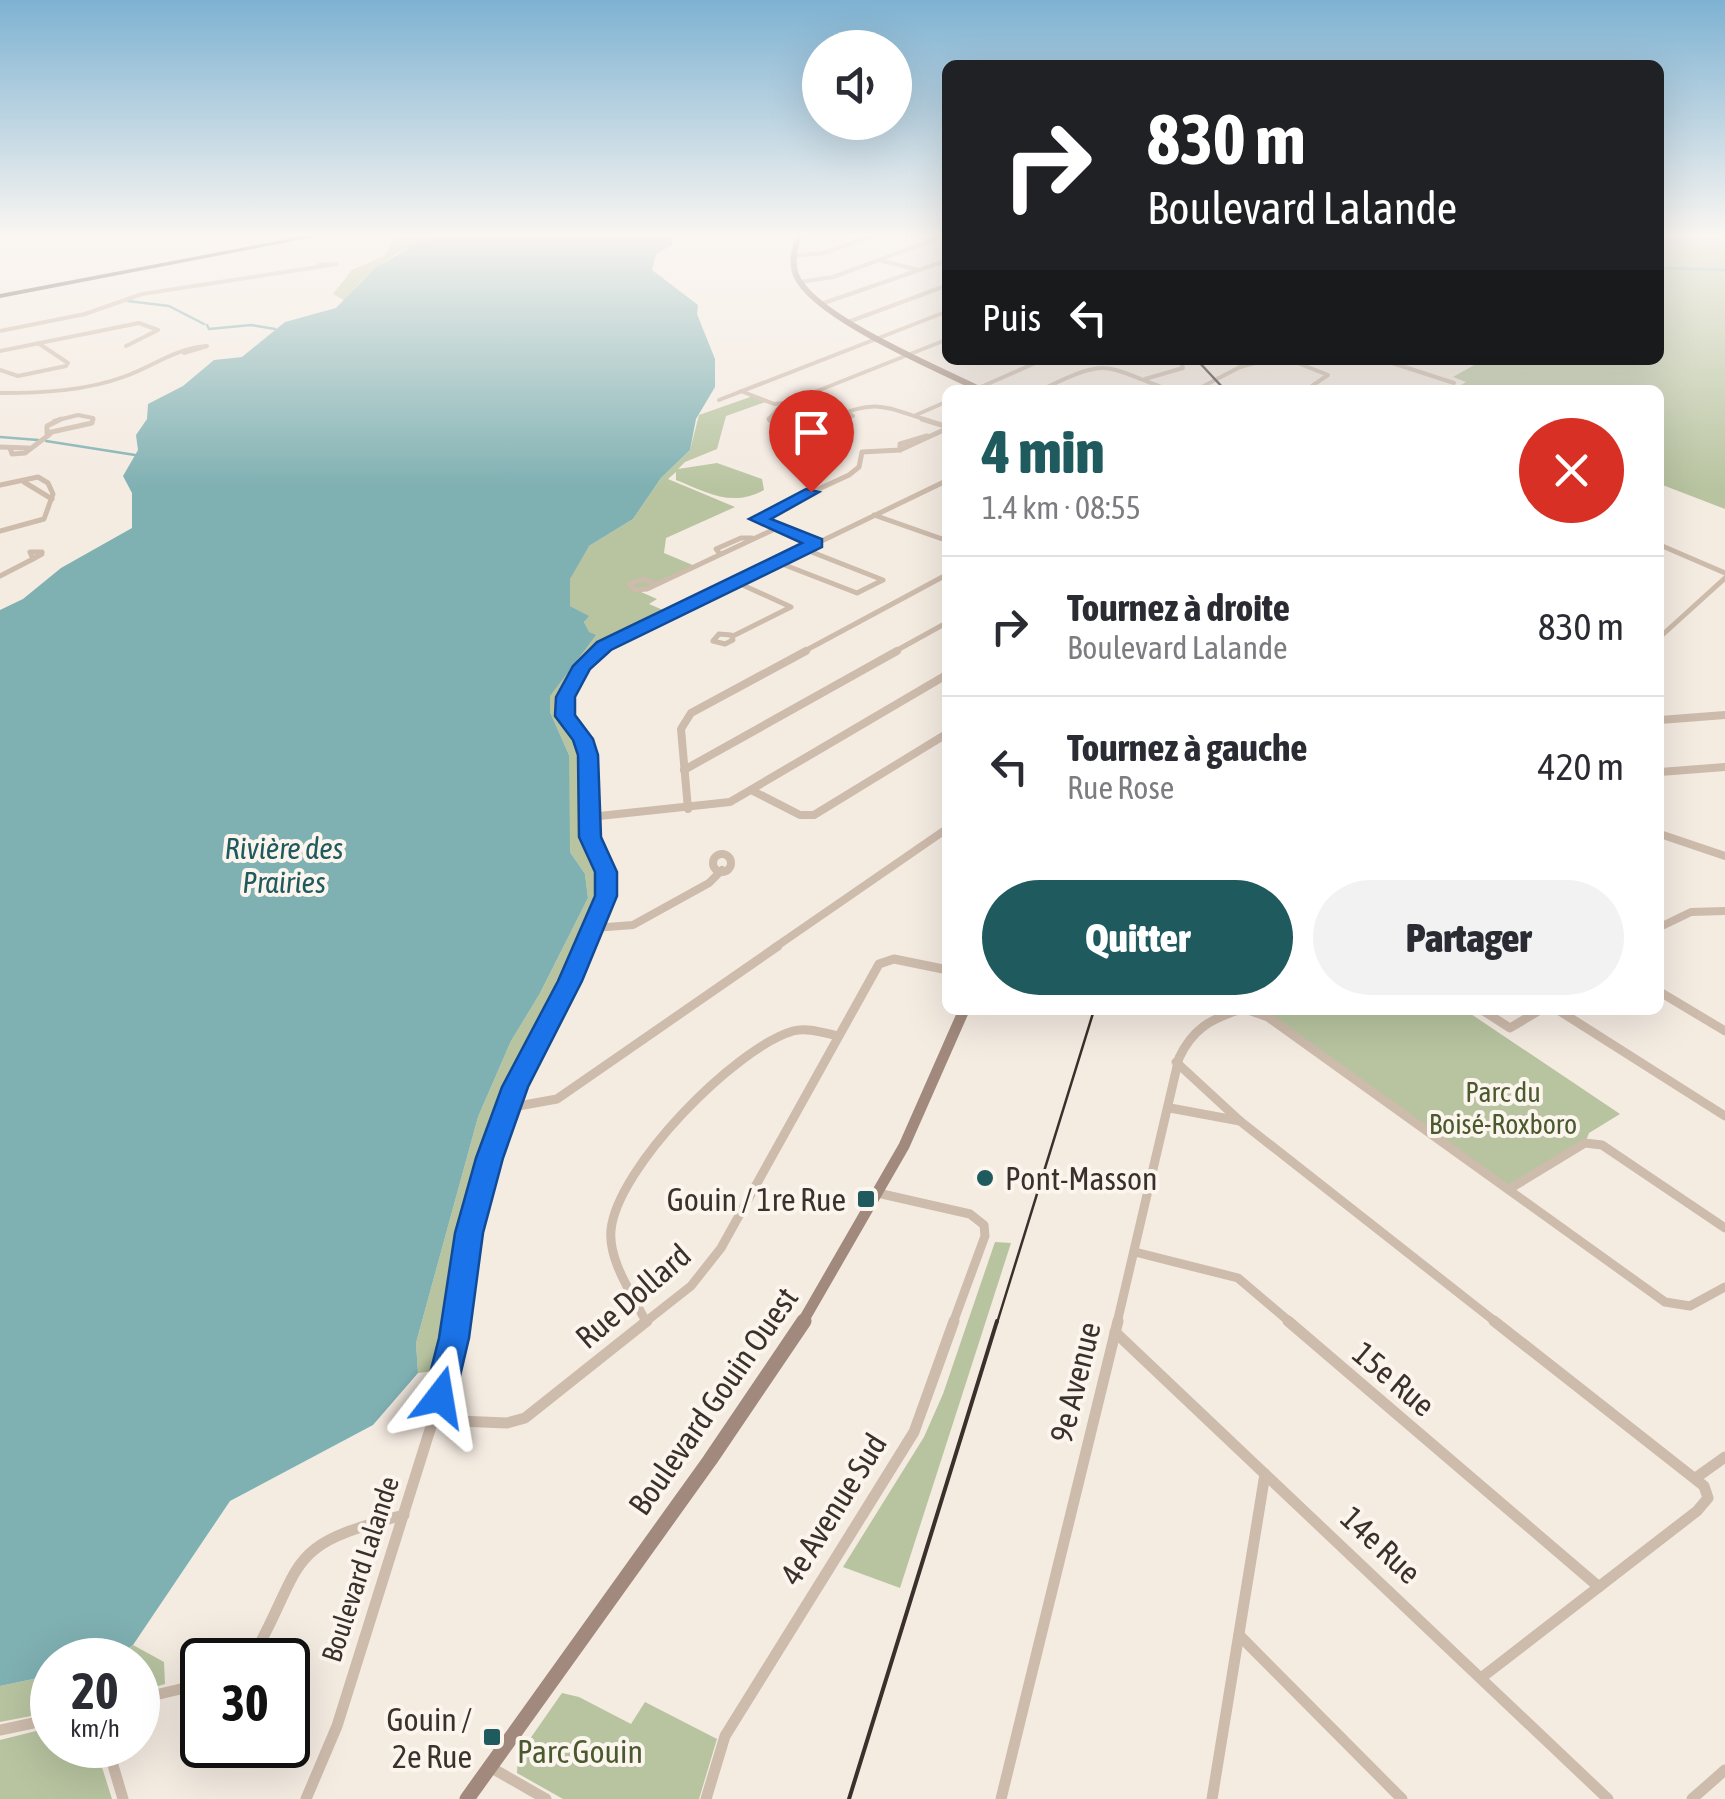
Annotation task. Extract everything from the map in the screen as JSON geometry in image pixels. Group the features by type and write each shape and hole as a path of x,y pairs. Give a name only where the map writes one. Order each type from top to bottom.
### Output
{"main road":[{"path":"848,322 970,385"},
{"name":"Boulevard Gouin Ouest","path":"467,1799 768,1380 882,1194 927,1103 962,1015"}],"street":[{"path":"0,331 50,321"},
{"path":"719,400 923,321"},
{"path":"0,350 139,323 158,330 126,346"},
{"path":"740,392 781,404 942,341"},
{"path":"0,370 18,376 67,365 38,343"},
{"path":"0,393 43,394 119,379 184,354"},
{"path":"987,385 1031,365"},
{"path":"1144,379 1178,372 1182,365"},
{"path":"1206,385 1244,365"},
{"path":"1303,365 1328,375 1315,385"},
{"path":"1401,365 1454,382 1450,385"},
{"path":"1052,385 1093,367 1122,368 1158,385"},
{"path":"846,412 871,403 942,426"},
{"path":"772,422 769,418 778,413 781,404"},
{"path":"916,415 942,404"},
{"path":"0,447 10,448 10,453 17,455 29,451 50,434 87,426 93,418 84,415 56,420 46,429 50,434"},
{"path":"816,543 758,517 849,476 859,467 862,452 900,450 942,431"},
{"path":"0,485 30,482 52,499 44,519 0,531"},
{"name":"Boulevard Lalande","path":"306,1799 336,1726 433,1420 454,1338 469,1233 507,1108 606,896 607,879 591,843 586,745 565,716 564,705 582,666 604,646 942,483"},
{"path":"874,515 942,540"},
{"path":"655,584 777,528"},
{"path":"1664,547 1725,576 1664,632"},
{"path":"777,562 856,593 883,580 804,549"},
{"path":"0,576 32,559"},
{"path":"688,809 682,725 697,708 942,577"},
{"path":"733,636 791,607 736,582"},
{"path":"684,770 942,625"},
{"path":"590,817 720,804 751,790 942,678"},
{"path":"1664,720 1725,714"},
{"path":"751,790 800,814 814,814 942,737"},
{"path":"1664,772 1725,767"},
{"path":"507,1108 557,1098 942,832"},
{"path":"1664,835 1725,856"},
{"path":"594,928 634,925 710,883 722,870"},
{"path":"1664,923 1678,914 1695,910 1725,911"},
{"name":"Rue Dollard","path":"433,1420 506,1423 525,1418 700,1277 882,962 900,960 942,969"},
{"path":"1664,994 1725,1030"},
{"path":"1230,1015 1188,1037 1176,1062 1240,1122 1698,1477 1708,1498 1697,1511 1481,1678"},
{"path":"1262,1015 1512,1188 1664,1302 1695,1308 1725,1288"},
{"path":"1490,1015 1510,1028 1532,1015"},
{"path":"1566,1015 1725,1116"},
{"path":"646,1322 616,1255 611,1230 618,1209 672,1124 690,1104 788,1033 803,1030 838,1036"},
{"name":"9e Avenue","path":"1001,1799 1170,1108 1176,1062"},
{"path":"1170,1108 1240,1122"},
{"path":"1512,1188 1585,1143 1602,1145 1725,1228"},
{"name":"4e Avenue Sud","path":"706,1799 725,1736 914,1432 985,1236 984,1225 970,1214 882,1194"},
{"name":"15e Rue","path":"1135,1252 1238,1278 1598,1586"},
{"name":"14e Rue","path":"1115,1332 1608,1799"},
{"path":"1698,1477 1725,1457"},
{"path":"1212,1799 1265,1474"},
{"path":"261,1638 291,1576 312,1548 332,1536 404,1515"},
{"path":"1239,1635 1402,1799"},
{"path":"0,1730 30,1724"},
{"path":"490,1767 546,1799"},
{"path":"114,1768 123,1799"},
{"path":"1692,1799 1725,1770"}],"green space":[{"path":"1664,321 1725,321 1725,509 1664,486 1664,385 1461,385 1466,382 1453,377 1474,365 1664,365"},
{"path":"753,396 768,401 726,416 717,449 685,462 678,469 717,463 762,479 764,490 730,498 676,480 676,472 668,479 735,507 666,538 664,553 695,566 641,592 657,599 649,604 670,613 590,654 563,697 563,718 584,745 589,837 603,887 597,913 513,1076 498,1115 442,1370 418,1373 416,1343 478,1117 511,1041 588,898 585,874 570,852 567,834 569,755 550,712 550,696 556,683 595,635 589,633 584,622 588,616 570,606 570,579 589,546 633,519 661,478 690,450 699,415"},
{"name":"Parc du Boisé-Roxboro","path":"1262,1015 1472,1015 1620,1114 1589,1133 1585,1143 1511,1188"},
{"path":"995,1242 1011,1243 900,1588 843,1567 924,1437 943,1394"},
{"path":"160,1660 164,1662 165,1684 160,1685"},
{"path":"30,1680 30,1716 0,1722 0,1686"},
{"name":"Parc Gouin","path":"562,1693 579,1697 631,1724 645,1702 717,1739 699,1799 563,1799 517,1773 518,1756"},
{"path":"30,1732 30,1768 102,1768 112,1799 0,1799 0,1740"}],"water":[{"name":"Rivière des Prairies","path":"289,321 700,321 715,359 715,387 696,419 690,450 661,478 633,519 589,546 570,579 570,606 589,616 584,622 589,632 596,635 550,696 550,712 569,755 570,852 585,874 588,898 511,1041 478,1117 416,1343 418,1373 373,1425 230,1501 138,1638 30,1638 30,1680 0,1686 0,610 23,599 61,568 132,528 132,493 123,476 138,450 136,435 147,419 148,404 183,386 214,360 242,357"}],"waterway":[{"path":"198,321 204,324"},
{"path":"207,325 209,329 251,325 275,329"},
{"path":"0,437 38,440"},
{"path":"46,441 135,455"}],"tram line":[{"path":"1202,365 1220,385"},
{"path":"997,1323 1092,1015"},
{"path":"849,1799 997,1321"}],"place":[{"name":"Pont-Masson","path":"985,1178"},
{"name":"Gouin / 1re Rue","path":"866,1199"},
{"name":"Gouin / 2e Rue","path":"492,1737"}],"route":[{"path":"440,1397 454,1338 469,1233 489,1158 515,1087 570,981 606,896 606,872 590,837 586,745 565,716 566,697 582,666 604,646 816,543 758,519 811,492"}]}
